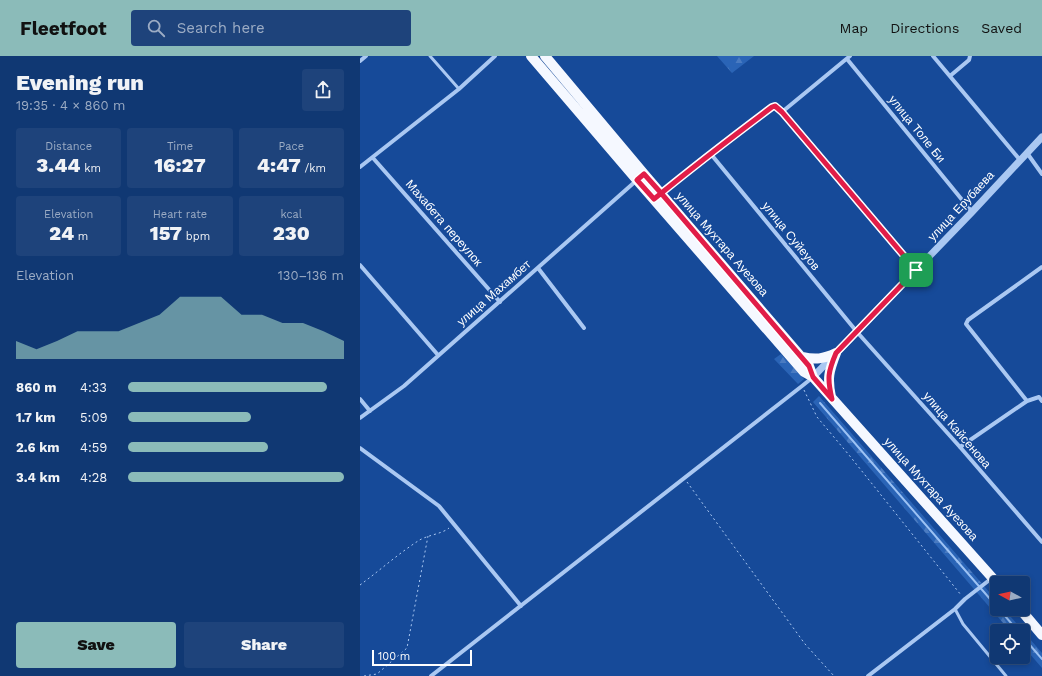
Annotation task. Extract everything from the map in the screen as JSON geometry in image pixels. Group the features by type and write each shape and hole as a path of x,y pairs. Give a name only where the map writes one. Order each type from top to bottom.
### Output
{"main road":[{"name":"улица Мухтара Ауезова","path":"531,56 802,357 809,366 813,377"},
{"name":"улица Мухтара Ауезова","path":"545,56 641,177"},
{"name":"улица Мухтара Ауезова","path":"658,196 804,372 813,377 991,576"},
{"path":"802,357 819,359 826,358 836,353"},
{"path":"832,399 828,380 836,353"},
{"path":"1026,616 1042,635"}],"street":[{"path":"360,61 366,56"},
{"path":"360,167 459,89 495,56"},
{"path":"933,56 1020,160"},
{"path":"950,76 970,60 970,56"},
{"path":"782,112 848,58"},
{"name":"улица Толе Би","path":"848,58 972,212"},
{"path":"658,196 710,153 775,106 782,112 916,270"},
{"name":"улица Ерубаева","path":"813,377 1042,137"},
{"name":"улица Суйеуов","path":"710,153 857,332"},
{"path":"1027,153 1042,174"},
{"name":"Махабета переулок","path":"373,158 500,302"},
{"name":"улица Махамбет","path":"360,418 404,386 641,177"},
{"path":"360,265 438,355"},
{"path":"1027,401 966,324 968,320 1042,267"},
{"path":"538,268 584,328"},
{"name":"улица Кайсенова","path":"857,332 960,447 1042,542"},
{"path":"431,676 813,377"},
{"path":"960,447 1027,401 1040,396 1042,401"},
{"path":"360,399 370,411"},
{"path":"360,448 439,506 522,606"},
{"path":"868,676 955,609 982,586 990,582"}],"lane":[{"path":"430,56 459,89"},
{"path":"955,609 963,624 1006,676"}],"path":[{"path":"802,386 817,417 965,600"},
{"path":"684,478 805,644 834,676"},
{"path":"360,585 419,540 446,531 453,524"},
{"path":"364,676 377,674 407,648 428,536"}],"green space":[{"path":"717,56 754,56 732,73"},
{"path":"781,354 804,379 798,384 774,359"},
{"path":"819,396 990,593 990,608 813,402"},
{"path":"997,616 1010,616 1017,624 1004,624"},
{"path":"1030,639 1042,653 1042,668 1030,654"}],"waterway":[{"path":"820,403 990,599"},
{"path":"1005,616 1012,624"},
{"path":"1030,645 1042,659"}],"route":[{"path":"916,270 782,112 775,106 710,153 686,173 661,193 654,199 637,180 644,174 661,193 809,366 813,377 832,399 828,380 836,353 916,270"}]}
